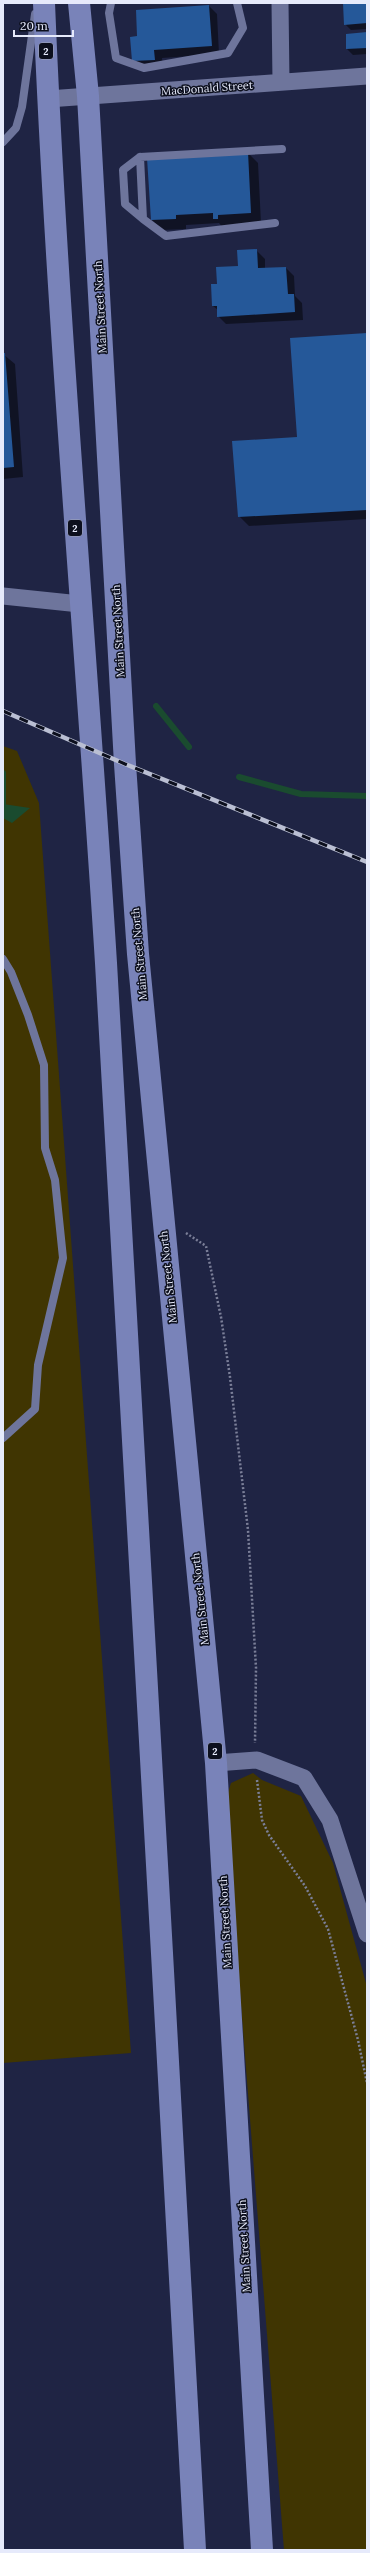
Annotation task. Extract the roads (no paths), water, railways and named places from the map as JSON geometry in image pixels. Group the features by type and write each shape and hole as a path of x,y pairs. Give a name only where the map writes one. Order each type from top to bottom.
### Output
{"main road":[{"name":"2","path":"44,3 48,99 80,604 106,965 195,2550"},
{"name":"Main Street North","path":"79,3 88,96 125,764 138,954 162,1216 216,1763 262,2550"}],"street":[{"path":"280,3 282,82"},
{"name":"MacDonald Street","path":"48,99 367,76"},
{"path":"3,596 80,604"},
{"path":"216,1763 257,1760 304,1778 330,1820 367,1934"}],"lane":[{"path":"3,142 16,128 22,107 37,3"},
{"path":"111,3 109,13 116,58 144,68 228,53 243,28 237,3"},
{"path":"275,223 166,236 125,204 123,170 140,157 282,149"},
{"path":"140,157 143,219"},
{"path":"3,959 28,1016 44,1065 45,1148 55,1180 63,1258 38,1365 36,1409 3,1438"}],"waterway":[{"path":"156,706 189,747"},
{"path":"3,773 3,804"},
{"path":"239,777 301,794 367,796"}],"railway":[{"path":"3,711 125,764 367,862"}]}
